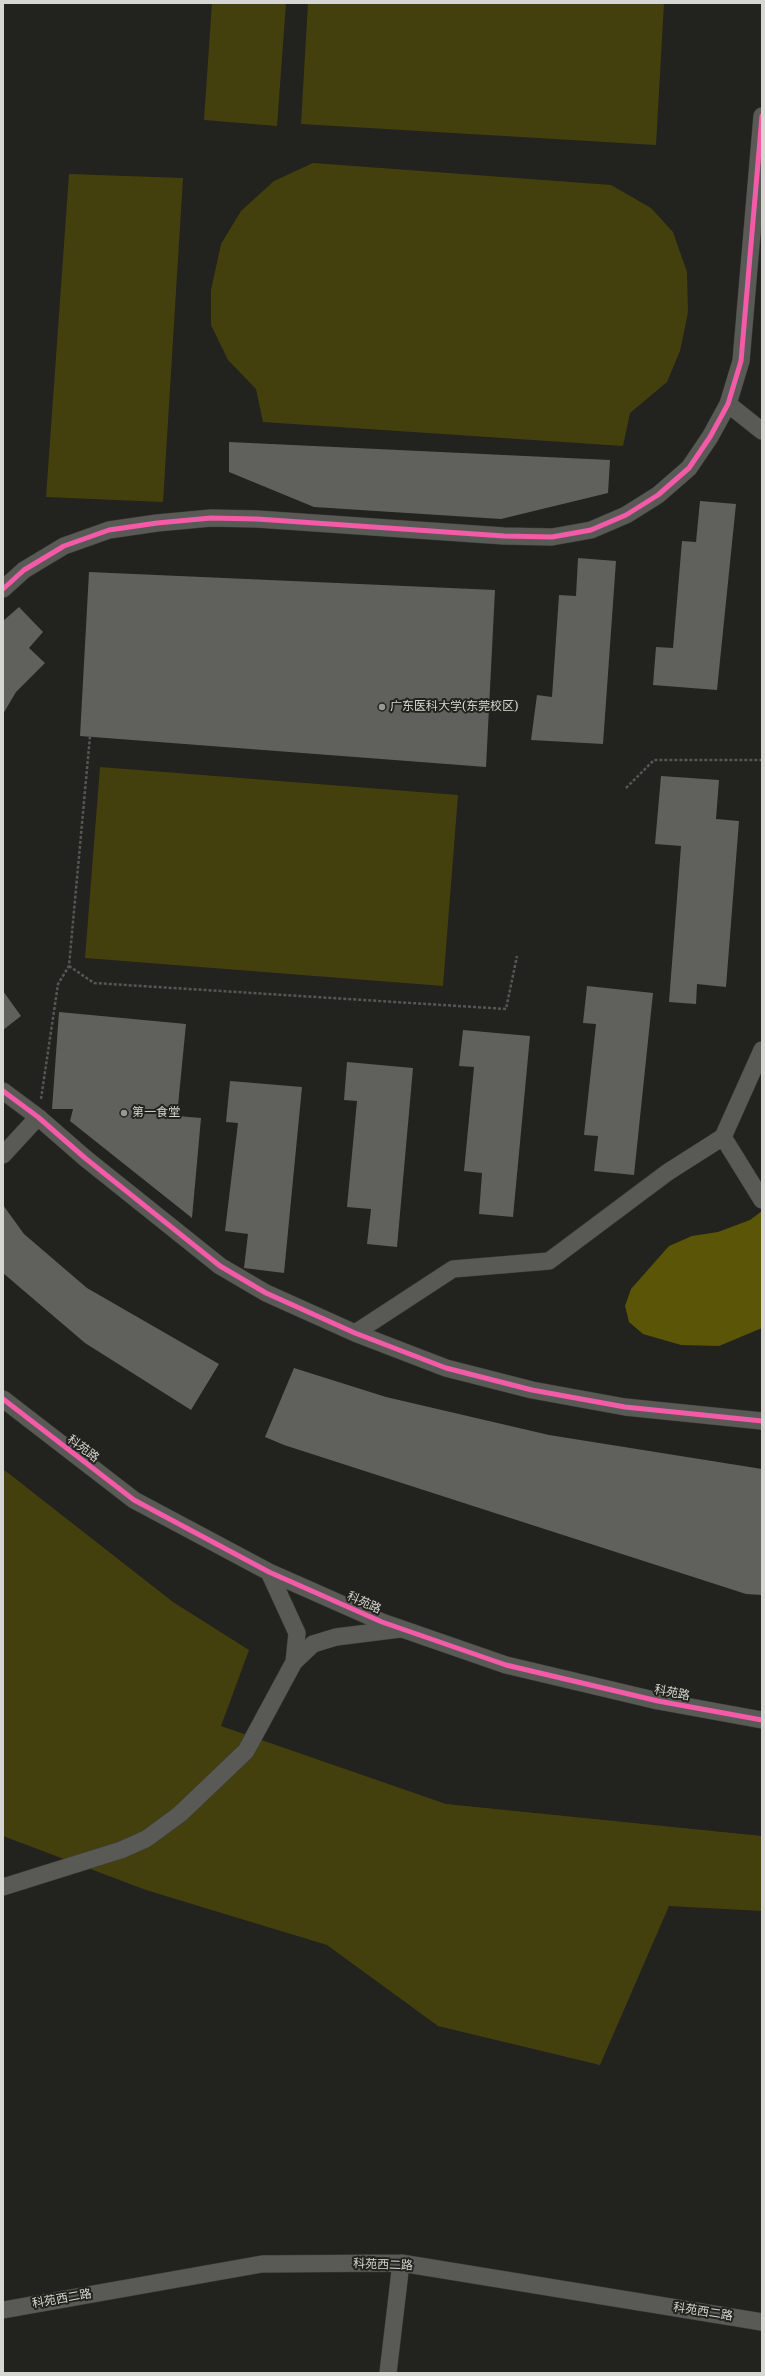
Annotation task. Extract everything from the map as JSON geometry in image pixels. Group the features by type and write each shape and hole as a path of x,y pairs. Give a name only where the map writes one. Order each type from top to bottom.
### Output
{"street":[{"path":"3,589 24,570 64,546 109,530 157,523 212,518 257,519 504,536 552,537 591,530 626,514 658,495 689,468 710,437 728,404 741,361 762,116"},
{"path":"728,404 762,431"},
{"path":"355,1333 453,1269 549,1260 668,1172 723,1137 762,1050"},
{"path":"3,1091 38,1117 85,1158 220,1266 266,1293 355,1333 446,1368 532,1390 625,1407 762,1421"},
{"path":"3,1155 38,1117"},
{"path":"723,1137 762,1200"},
{"name":"科苑路","path":"3,1399 134,1500 269,1572 382,1622 506,1665 658,1701 762,1720"},
{"path":"269,1572 297,1633 294,1662"},
{"path":"3,1887 121,1850 146,1839 180,1814 246,1751 294,1662 314,1644 336,1637 403,1629"},
{"path":"388,2373 401,2263"},
{"name":"科苑西二路","path":"3,2310 262,2264 401,2263 762,2320"}],"path":[{"path":"38,1117 58,984 69,966 90,736"},
{"path":"626,788 654,760 762,760"},
{"path":"69,966 94,983 506,1009 517,956"}],"shaded area":[{"path":"212,3 286,3 277,126 204,120"},
{"path":"308,3 664,3 656,145 301,124"},
{"path":"313,163 611,185 651,208 673,232 687,272 688,312 680,351 667,382 630,413 623,446 263,422 256,389 228,360 211,325 211,290 221,244 241,211 274,181"},
{"path":"69,174 183,178 163,502 46,497"},
{"path":"100,767 458,795 443,986 85,958"},
{"path":"762,1211 762,1328 719,1346 681,1345 643,1334 629,1322 625,1306 631,1289 669,1246 692,1236 718,1232 750,1220"},
{"path":"3,1469 173,1602 249,1650 221,1726 446,1804 762,1836 762,1911 669,1906 600,2065 438,2026 327,1945 146,1890 3,1836"}],"building":[{"path":"229,442 610,460 608,493 501,519 314,507 229,472"},
{"path":"700,501 736,504 717,690 653,685 656,647 673,648 682,541 696,542"},
{"path":"578,558 616,561 603,744 531,740 537,695 552,697 559,595 576,596"},
{"path":"89,572 495,590 486,767 80,736"},
{"path":"19,607 43,632 29,648 45,663 16,692 3,714 3,621"},
{"path":"661,776 719,780 716,819 739,821 726,987 697,984 696,1004 669,1002 681,846 655,844"},
{"path":"587,986 653,993 634,1175 594,1171 598,1136 584,1135 596,1024 583,1023"},
{"path":"3,991 21,1016 3,1030"},
{"name":"第一食堂","path":"59,1012 186,1024 177,1116 201,1118 192,1218 70,1121 73,1109 52,1109"},
{"path":"463,1030 530,1036 513,1217 479,1214 482,1173 464,1171 474,1067 459,1066"},
{"path":"347,1062 413,1068 397,1247 367,1244 371,1209 347,1207 357,1101 344,1100"},
{"path":"230,1081 302,1087 284,1273 244,1268 248,1234 225,1231 238,1123 226,1122"},
{"path":"3,1205 24,1234 87,1288 219,1364 191,1410 85,1343 3,1273"},
{"path":"294,1368 386,1397 549,1435 762,1469 762,1595 746,1594 284,1445 265,1437"}],"cycle path":[{"path":"3,589 24,570 64,546 109,530 157,523 211,518 257,519 504,536 552,537 591,530 626,515 658,495 689,468 710,437 728,404 741,361 762,116"},
{"path":"3,1091 38,1117 85,1158 220,1266 266,1293 355,1333 446,1368 532,1390 625,1407 762,1421"},
{"path":"3,1399 134,1500 269,1572 382,1622 506,1665 658,1701 762,1720"}],"place":[{"name":"广东医科大学(东莞校区)","path":"382,707"},
{"name":"第一食堂","path":"124,1113"}]}
